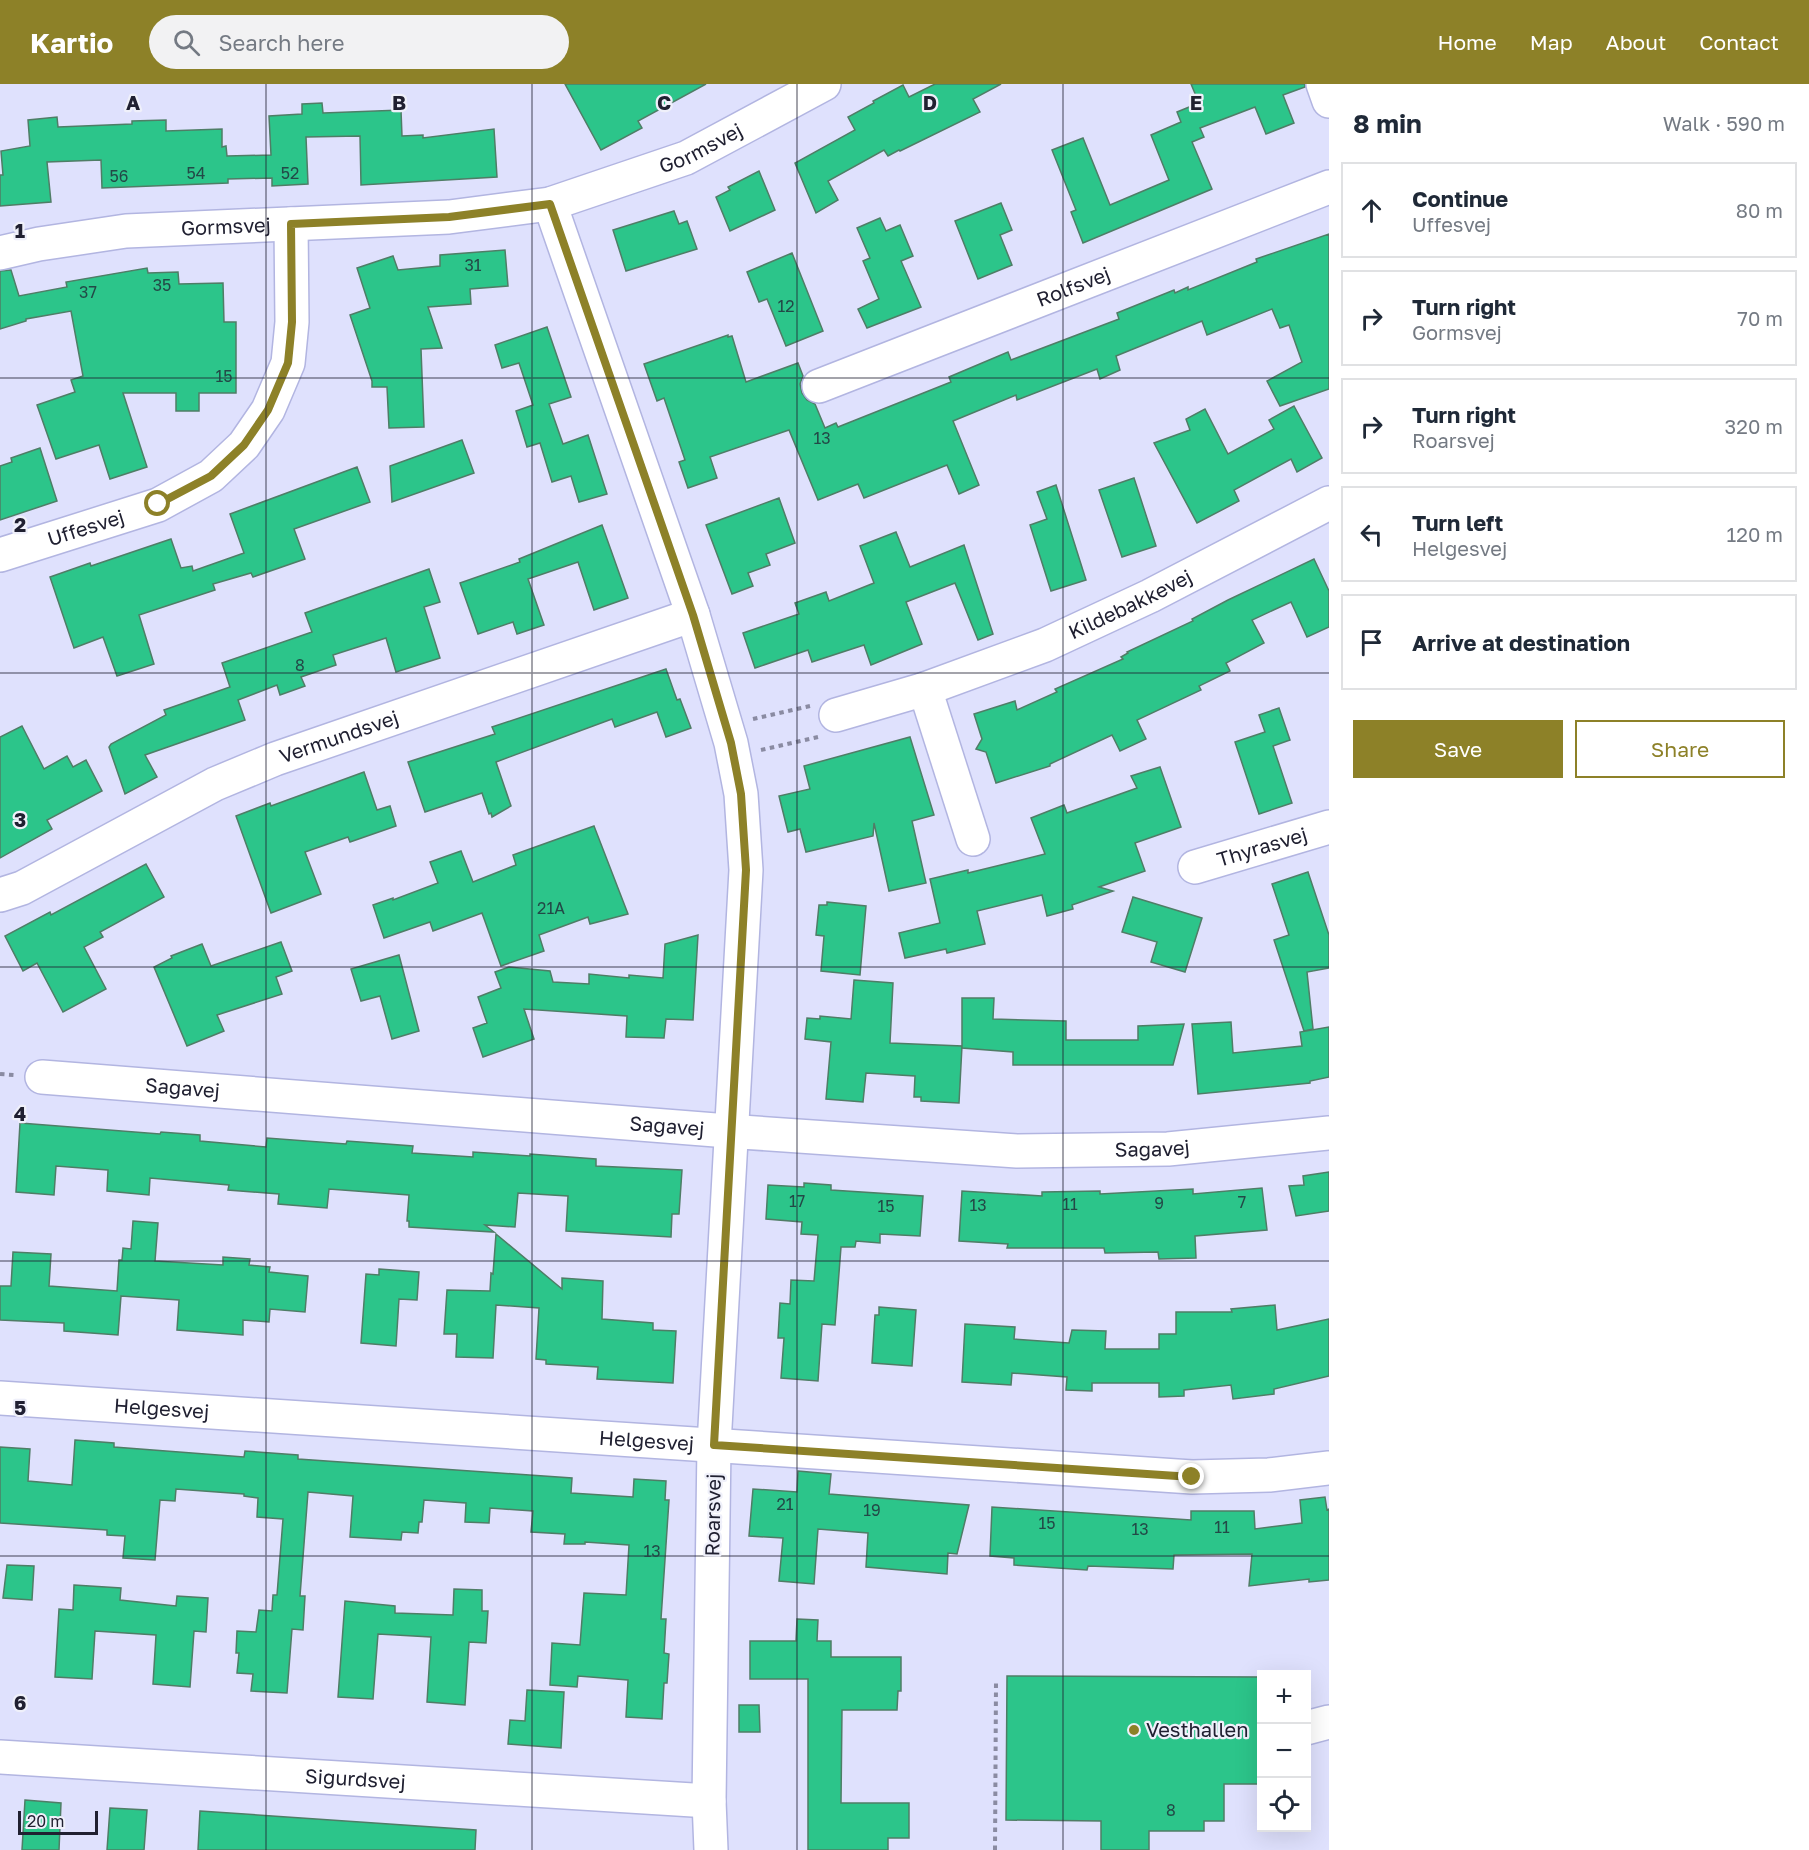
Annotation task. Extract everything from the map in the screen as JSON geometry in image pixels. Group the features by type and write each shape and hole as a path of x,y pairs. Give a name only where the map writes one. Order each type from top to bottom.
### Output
{"street":[{"name":"Gormsvej","path":"0,253 39,244 126,231 449,217 550,204 686,158 824,84"},
{"path":"1323,84 1329,101"},
{"name":"Rolfsvej","path":"819,386 1329,186"},
{"name":"Roarsvej","path":"550,204 693,615 726,725 741,794 746,870 714,1445 708,1801 711,1850"},
{"name":"Uffesvej","path":"0,555 158,504 211,476 244,445 268,410 288,363 292,322 291,224"},
{"name":"Kildebakkevej","path":"836,715 926,689 1046,645 1150,596 1329,503"},
{"name":"Vermundsvej","path":"0,895 22,888 215,784 275,759 693,615"},
{"path":"926,689 973,839"},
{"name":"Thyrasvej","path":"1195,867 1329,827"},
{"name":"Sagavej","path":"42,1077 1017,1151 1168,1149 1329,1133"},
{"name":"Helgesvej","path":"0,1398 1192,1477 1269,1475 1329,1468"},
{"path":"1311,1727 1329,1722"},
{"name":"Sigurdsvej","path":"0,1756 708,1801"}],"path":[{"path":"726,725 833,700 840,732 734,756"},
{"path":"995,1850 996,1683"}],"building":[{"path":"565,84 706,84 638,121 642,128 601,150"},
{"path":"935,84 1001,84 973,99 980,112 888,156 884,150 828,181 838,200 816,213 795,163 855,130 848,117 874,103 873,101 903,85 909,97"},
{"path":"1191,84 1305,84 1305,87 1283,95 1294,123 1266,134 1255,107 1200,128 1204,137 1192,142 1212,189 1083,243 1071,212 1076,210 1052,150 1083,138 1110,205 1169,180 1151,135 1181,122 1177,112 1199,103"},
{"path":"322,103 323,113 401,110 402,136 423,135 423,138 494,129 497,177 361,185 360,136 306,137 308,184 272,186 272,178 228,179 228,183 102,188 101,160 47,162 51,202 0,206 0,175 3,175 1,151 30,146 28,120 57,117 58,127 166,120 166,131 222,129 222,147 226,146 227,156 271,155 269,116 302,114 302,104"},
{"path":"759,171 775,210 730,231 716,197 730,190 728,187"},
{"path":"1001,203 1012,230 1000,235 1012,265 978,279 955,221"},
{"path":"674,211 679,224 687,221 697,249 626,271 613,230"},
{"path":"880,218 886,231 900,225 913,256 901,261 921,307 867,328 858,309 879,299 863,261 870,258 857,228"},
{"path":"1329,234 1329,389 1280,406 1267,381 1302,362 1289,325 1280,328 1272,309 1207,335 1202,321 1116,356 1120,370 1100,379 1097,369 1017,400 1016,395 953,421 979,485 959,494 947,465 864,498 858,484 818,500 789,430 710,457 717,478 688,488 679,462 685,460 664,398 657,401 644,364 728,335 728,337 732,336 746,382 798,363 803,376 800,384 802,393 807,400 815,404 825,428 836,423 838,427 951,382 949,377 1008,352 1011,360 1119,319 1117,313 1174,290 1175,293 1188,287 1188,290 1257,262 1256,259"},
{"path":"505,250 508,286 470,289 471,304 428,307 442,348 421,349 424,427 389,428 387,387 372,387 350,315 370,308 357,268 393,256 398,270 440,266 440,255"},
{"path":"792,253 823,331 786,346 767,299 759,302 747,272"},
{"path":"147,268 148,273 178,272 179,284 223,283 224,322 236,322 236,393 199,393 199,411 176,411 176,393 123,393 147,467 110,479 99,445 56,459 37,405 75,392 71,380 83,376 71,311 26,319 26,321 0,329 0,271 11,270 19,296 67,287 66,282"},
{"path":"547,327 571,397 549,404 563,444 588,435 607,494 579,502 571,476 552,482 540,443 527,447 516,411 533,405 519,363 502,368 495,345"},
{"path":"1294,406 1322,458 1297,472 1291,459 1234,490 1239,501 1197,523 1154,443 1190,430 1186,419 1205,409 1228,454 1274,429 1269,420"},
{"path":"462,440 474,473 392,502 390,466"},
{"path":"40,448 57,501 0,520 0,466 12,462 11,458"},
{"path":"357,467 370,502 294,529 305,559 253,577 251,573 213,584 215,590 139,615 154,664 117,676 103,637 74,648 50,577 171,539 181,568 192,566 193,571 244,553 230,514"},
{"path":"1134,478 1156,546 1122,557 1099,490"},
{"path":"1056,485 1086,580 1051,591 1030,525 1047,519 1037,492"},
{"path":"779,498 795,543 766,554 770,565 748,573 753,586 732,594 706,525"},
{"path":"602,525 628,598 594,610 578,562 528,579 544,625 517,634 513,622 478,634 460,583 520,562 519,559"},
{"path":"896,532 910,567 964,545 993,634 978,640 955,583 906,602 922,644 871,665 864,645 812,662 808,650 755,668 743,633 799,614 795,603 826,592 829,601 874,583 860,546"},
{"path":"1314,559 1329,591 1329,627 1307,637 1291,602 1252,620 1264,643 1226,663 1230,671 1199,686 1201,690 1137,720 1146,739 1120,751 1112,735 1050,766 996,783 986,752 976,749 982,739 974,714 1015,701 1017,710 1057,692 1055,689 1123,659 1121,657 1127,652"},
{"path":"429,569 440,602 424,607 440,658 396,672 386,638 333,655 336,665 301,677 305,686 280,695 277,685 238,700 245,720 145,755 157,777 125,794 109,747 111,744 166,715 164,710 230,687 222,663 312,632 305,613"},
{"path":"666,669 677,700 680,699 691,728 666,737 657,712 615,727 612,719 496,762 511,806 492,817 482,793 425,812 408,762 495,734 492,727"},
{"path":"1279,708 1290,740 1273,746 1292,803 1259,814 1235,742 1265,732 1259,715"},
{"path":"22,726 44,769 67,756 73,767 86,760 102,791 47,820 52,829 0,858 0,737"},
{"path":"910,737 934,815 912,821 926,883 889,891 874,823 873,836 806,852 800,829 788,832 779,796 810,789 804,766"},
{"path":"1160,767 1181,827 1135,843 1145,871 1099,887 1113,891 1072,905 1073,909 1047,916 1042,895 977,911 985,944 947,953 946,949 905,958 899,933 940,923 930,879 968,870 968,873 1045,854 1031,818 1064,805 1067,813 1137,788 1131,776"},
{"path":"364,772 377,810 390,806 396,826 350,842 348,837 305,852 321,894 271,913 236,816 270,803 271,806"},
{"path":"594,826 628,914 590,924 588,917 539,935 544,951 501,966 482,913 433,931 430,922 384,938 373,905 438,883 430,862 461,851 473,882 516,865 513,855"},
{"path":"146,864 164,897 100,932 103,937 84,947 106,989 63,1012 37,963 23,971 5,936 50,912 51,915"},
{"path":"1308,872 1329,935 1329,968 1307,972 1313,1029 1304,1031 1274,940 1289,935 1272,884"},
{"path":"1133,897 1202,918 1185,972 1151,962 1157,942 1122,932"},
{"path":"827,902 866,906 860,975 821,971 824,936 816,935 819,905 827,905"},
{"path":"698,935 693,1020 666,1019 664,1038 626,1037 627,1016 524,1009 534,1039 483,1057 473,1028 487,1023 478,997 501,988 495,972 509,967 550,971 553,982 589,984 589,974 629,978 629,975 663,978 665,944"},
{"path":"281,942 292,971 276,977 282,994 217,1015 224,1031 187,1046 154,967 172,958 171,956 202,944 211,966"},
{"path":"399,955 419,1031 392,1039 380,996 361,1001 351,969"},
{"path":"854,980 893,983 890,1043 962,1046 959,1103 921,1101 921,1097 914,1097 915,1076 866,1073 863,1102 826,1099 831,1042 805,1039 807,1018 820,1019 820,1016 851,1019"},
{"path":"962,998 994,998 993,1019 1066,1021 1066,1040 1138,1040 1138,1026 1184,1024 1173,1065 1013,1065 1013,1052 962,1048"},
{"path":"1231,1022 1233,1053 1302,1046 1300,1032 1329,1027 1329,1077 1310,1081 1310,1083 1198,1094 1192,1024"},
{"path":"20,1123 200,1135 200,1141 266,1147 267,1138 346,1144 347,1141 413,1146 412,1153 473,1157 473,1152 530,1156 530,1154 596,1159 596,1166 682,1170 679,1214 672,1214 671,1237 566,1231 568,1196 518,1193 515,1227 485,1225 494,1232 409,1227 409,1221 407,1221 409,1195 329,1189 327,1208 278,1204 279,1194 228,1190 229,1185 150,1178 149,1195 107,1191 108,1170 56,1166 54,1195 16,1192"},
{"path":"1329,1172 1329,1211 1296,1216 1289,1186 1304,1185 1303,1176"},
{"path":"804,1183 831,1185 831,1190 923,1196 920,1236 880,1234 880,1243 856,1241 855,1247 841,1247 835,1325 822,1324 818,1381 781,1378 784,1338 778,1338 780,1303 790,1304 791,1280 814,1281 818,1235 801,1234 802,1222 766,1219 768,1185 804,1187"},
{"path":"1262,1188 1267,1230 1195,1236 1196,1258 1159,1259 1158,1252 1105,1253 1104,1248 1007,1248 1008,1244 959,1241 962,1191 1042,1196 1042,1192 1100,1191 1100,1194 1193,1189 1193,1194"},
{"path":"133,1221 158,1223 155,1261 223,1265 223,1257 250,1259 249,1265 270,1267 269,1272 308,1276 305,1312 270,1309 269,1322 243,1320 243,1335 177,1330 179,1300 121,1296 118,1335 64,1331 64,1323 0,1320 0,1286 11,1286 13,1252 51,1254 49,1286 117,1291 119,1260 122,1260 123,1248 131,1249"},
{"path":"496,1234 562,1289 562,1278 603,1281 602,1319 653,1323 653,1330 676,1331 673,1383 597,1379 598,1367 546,1364 546,1360 536,1359 539,1308 496,1305 493,1358 456,1357 457,1334 444,1334 447,1290 490,1291"},
{"path":"379,1269 419,1272 417,1300 399,1299 396,1346 361,1343 366,1274 379,1275"},
{"path":"1275,1305 1277,1330 1329,1319 1329,1376 1274,1389 1274,1394 1233,1399 1231,1385 1184,1390 1184,1396 1159,1397 1159,1383 1092,1383 1092,1391 1066,1390 1067,1377 1012,1373 1011,1385 962,1382 965,1324 1015,1327 1014,1339 1069,1343 1072,1330 1106,1331 1105,1349 1159,1349 1159,1334 1176,1334 1176,1312 1232,1312 1231,1309"},
{"path":"879,1307 916,1310 912,1366 872,1363 875,1315 879,1315"},
{"path":"75,1440 114,1443 114,1447 244,1457 245,1451 298,1455 298,1459 572,1478 571,1493 633,1497 634,1479 666,1481 665,1500 669,1500 661,1619 666,1619 664,1653 669,1654 667,1683 664,1683 662,1719 626,1717 628,1680 578,1676 577,1687 550,1685 552,1643 580,1645 584,1593 626,1595 629,1545 585,1542 585,1544 564,1544 565,1534 531,1532 533,1511 490,1508 489,1523 465,1522 466,1503 424,1500 422,1522 419,1522 418,1533 402,1532 401,1540 350,1537 353,1496 308,1492 300,1596 305,1596 303,1630 292,1629 287,1693 251,1691 253,1674 237,1673 239,1653 236,1653 237,1631 256,1632 259,1610 272,1611 273,1595 277,1595 283,1519 257,1517 258,1498 244,1496 244,1494 176,1489 175,1501 160,1500 155,1560 123,1558 125,1536 107,1535 107,1530 0,1523 0,1447 30,1449 28,1481 72,1485"},
{"path":"798,1471 831,1474 829,1494 969,1505 957,1554 948,1553 947,1574 866,1567 868,1533 818,1529 814,1584 779,1581 783,1538 749,1536 753,1489 797,1492"},
{"path":"1325,1497 1327,1510 1329,1509 1329,1580 1309,1582 1309,1579 1249,1586 1252,1554 1174,1555 1173,1569 1088,1566 1087,1570 1014,1565 1014,1558 990,1556 992,1507 1191,1520 1191,1511 1254,1511 1255,1529 1302,1523 1300,1500"},
{"path":"7,1565 34,1566 32,1600 3,1598"},
{"path":"74,1585 121,1588 120,1600 176,1606 177,1596 208,1598 206,1632 194,1631 190,1687 153,1684 156,1635 95,1631 92,1679 55,1677 59,1609 73,1610"},
{"path":"454,1589 482,1590 482,1611 488,1611 486,1643 469,1642 465,1705 427,1702 431,1637 378,1634 373,1699 338,1697 345,1601 395,1606 395,1613 453,1615"},
{"path":"797,1619 818,1620 817,1641 831,1641 831,1657 901,1657 901,1691 898,1691 897,1710 842,1710 841,1803 909,1803 909,1838 888,1838 888,1850 808,1850 808,1679 750,1679 750,1641 796,1641"},
{"name":"Vesthallen","path":"1007,1676 1257,1677 1257,1784 1224,1784 1224,1821 1204,1821 1204,1831 1149,1831 1149,1850 1101,1850 1101,1821 1006,1820"},
{"path":"527,1690 564,1692 561,1748 508,1744 510,1720 525,1721"},
{"path":"739,1705 759,1705 760,1732 739,1732"},
{"path":"25,1800 61,1803 59,1850 22,1850"},
{"path":"110,1808 147,1810 144,1850 107,1850"},
{"path":"200,1811 476,1830 475,1850 198,1850"}],"place":[{"name":"Vesthallen","path":"1134,1730"}],"route":[{"path":"158,504 211,476 244,445 268,410 288,363 292,322 291,224 449,217 550,204 693,615 731,743 741,794 746,870 714,1445 1192,1477"}]}
